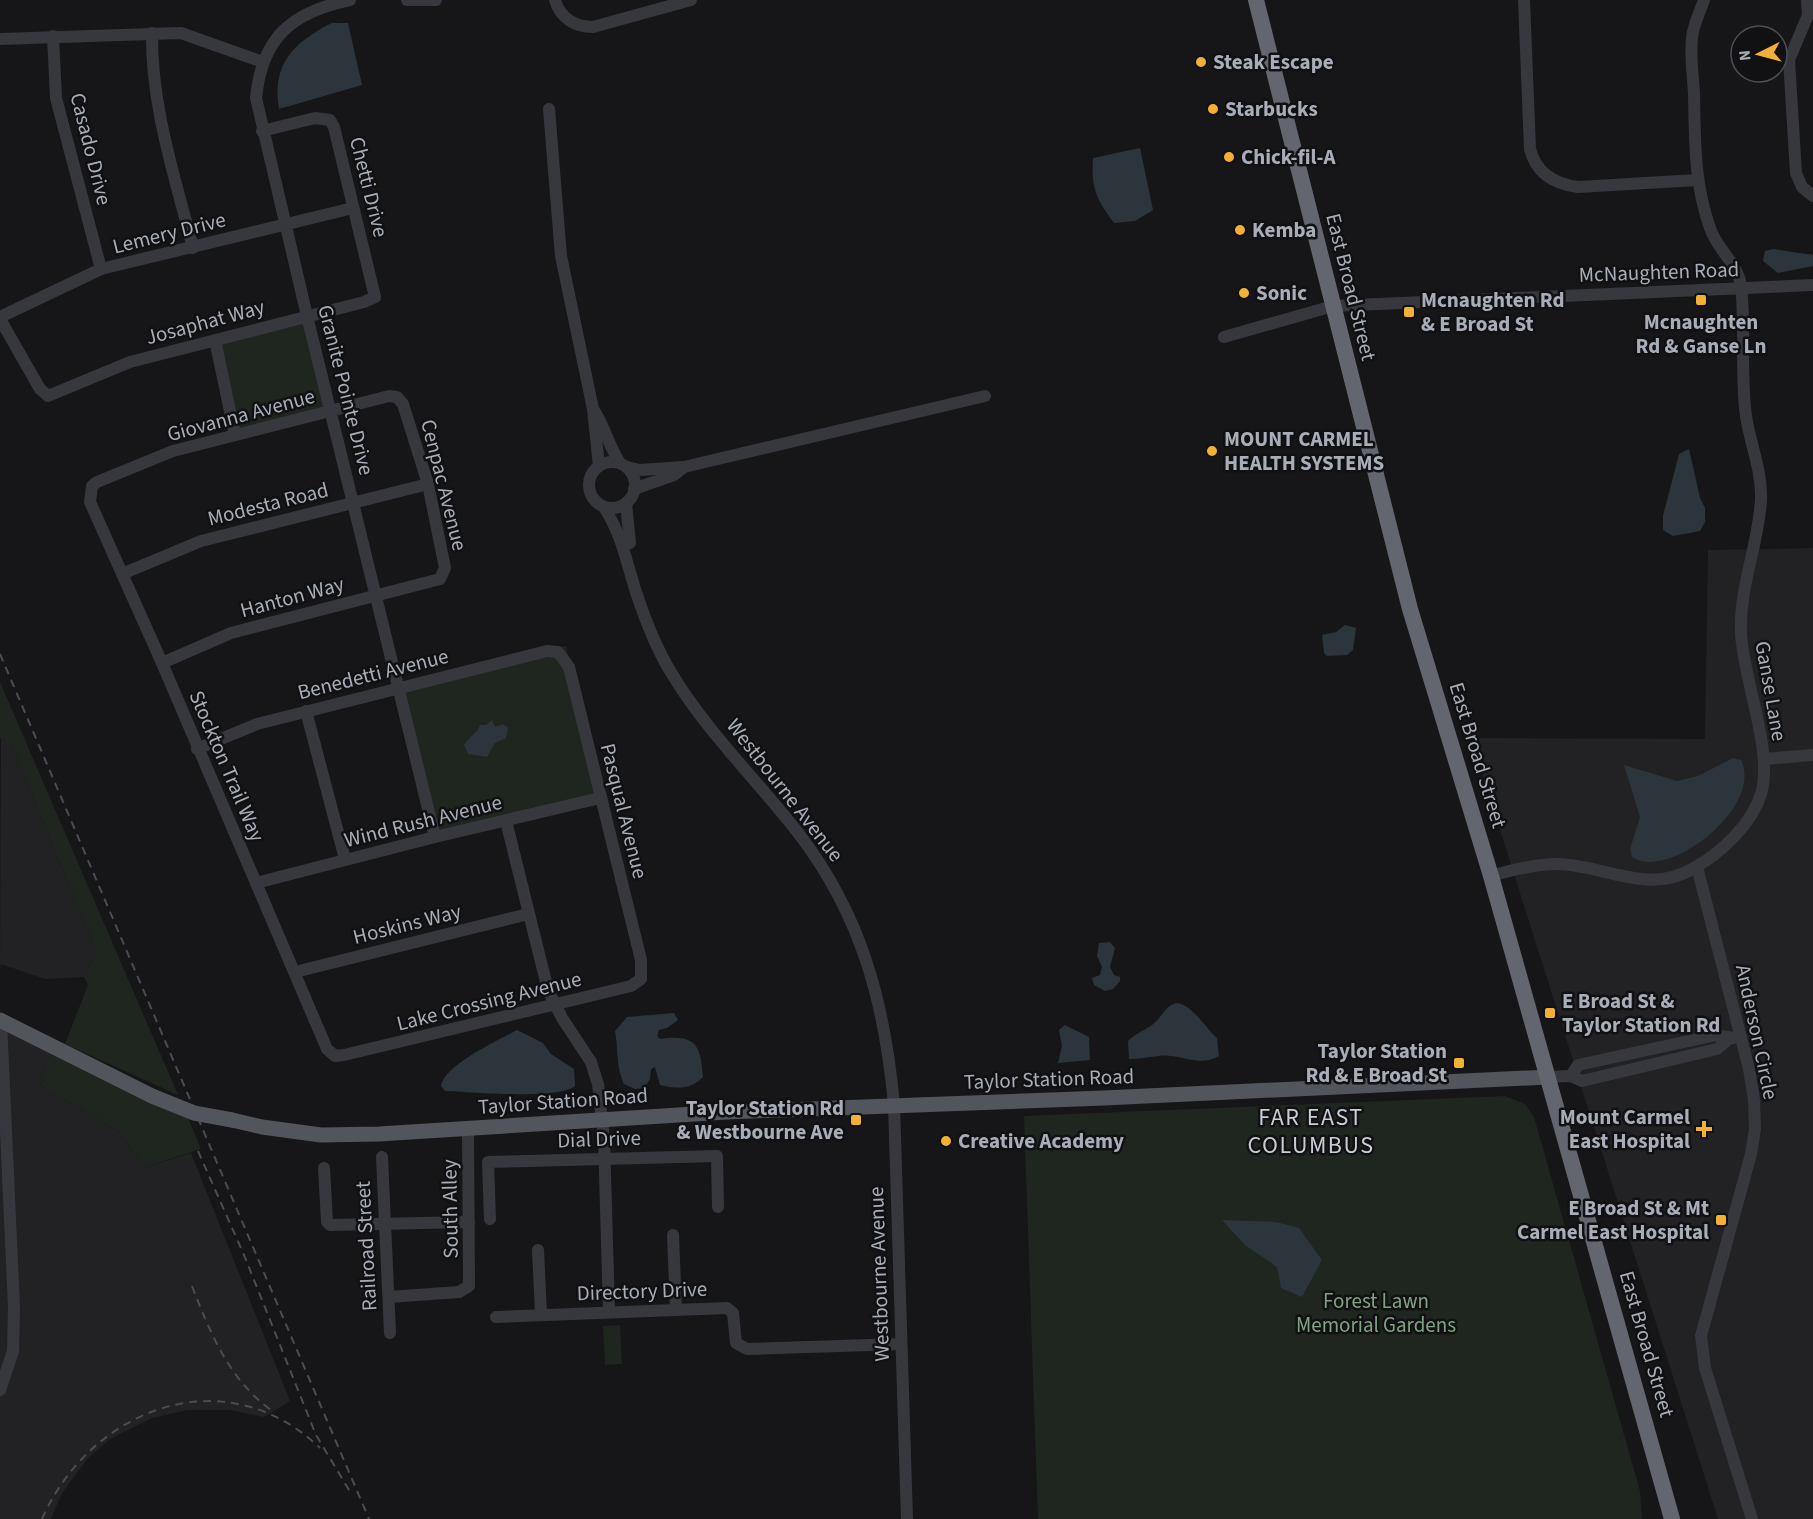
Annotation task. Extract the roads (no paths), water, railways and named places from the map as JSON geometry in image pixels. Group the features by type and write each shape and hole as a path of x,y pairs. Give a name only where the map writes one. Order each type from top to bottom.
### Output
{"highway":[{"name":"East Broad Street","path":"1256,0 1410,609 1491,876 1672,1519"},
{"path":"1662,1478 1681,1519"}],"main road":[{"name":"Taylor Station Road","path":"1,1021 152,1096 194,1113 262,1127 321,1135 468,1130 602,1120 894,1105 1118,1098 1548,1077"}],"street":[{"name":"Granite Pointe Drive","path":"350,0 317,8 296,19 276,39 263,62 256,98 262,131 435,837"},
{"path":"407,0 436,0"},
{"path":"555,0 562,14 582,27 691,0"},
{"path":"1524,0 1530,149 1533,159 1543,173 1559,183 1578,187 1697,180"},
{"path":"1704,0 1692,37 1697,180 1701,202 1715,243 1739,273 1741,288"},
{"path":"1807,0 1808,15 1789,60 1796,173 1802,187 1813,196"},
{"path":"152,33 152,70 156,98 193,248"},
{"path":"0,39 181,33 263,62"},
{"name":"Casado Drive","path":"53,36 56,98 102,269"},
{"path":"549,109 561,256 593,409 599,466"},
{"name":"Chetti Drive","path":"262,131 315,118 330,120 334,127 375,297"},
{"name":"Lemery Drive","path":"0,318 102,269 353,208"},
{"name":"McNaughten Road","path":"1224,337 1333,306 1813,285"},
{"name":"Ganse Lane","path":"1491,876 1533,866 1557,864 1592,869 1635,880 1652,881 1677,876 1697,867 1722,848 1750,817 1762,791 1764,759 1743,662 1741,632 1745,579 1761,498 1758,466 1745,402 1741,288"},
{"name":"Josaphat Way","path":"0,318 40,389 48,396 130,362 364,302 375,297"},
{"path":"214,340 235,435"},
{"name":"Giovanna Avenue","path":"97,482 173,451 389,396 397,397"},
{"path":"593,409 601,420 609,446 624,465 634,481 634,489 626,502 619,506 604,507 598,503 590,491 590,477 599,466 613,462 624,465 640,470 684,467 985,396"},
{"name":"Cenpac Avenue","path":"397,397 404,404 428,484 445,568 444,574 436,581"},
{"path":"634,489 674,475 684,467"},
{"name":"Stockton Trail Way","path":"97,482 92,486 90,502 162,663 327,1049 334,1056 344,1055"},
{"name":"Modesta Road","path":"122,574 201,542 428,484"},
{"name":"Westbourne Avenue","path":"626,502 629,562"},
{"name":"Westbourne Avenue","path":"604,507 619,529 636,594 655,642 672,675 800,835 843,903 868,962 881,1008 889,1049 894,1105 907,1519"},
{"name":"Hanton Way","path":"162,663 231,633 377,594 436,581"},
{"name":"Benedetti Avenue","path":"197,749 257,724 306,711 547,651 562,654"},
{"name":"Pasqual Avenue","path":"562,654 569,667 641,960 641,979"},
{"path":"306,711 345,860"},
{"path":"1764,759 1813,755"},
{"name":"Wind Rush Avenue","path":"256,884 435,837 600,798"},
{"path":"506,821 548,990 554,1005 591,1062 598,1084 604,1159 609,1311"},
{"name":"Anderson Circle","path":"1697,867 1735,1038 1754,1100 1753,1141 1703,1322 1701,1344 1705,1368 1752,1519"},
{"name":"Hoskins Way","path":"295,972 528,914"},
{"name":"Lake Crossing Avenue","path":"344,1055 632,986 641,979"},
{"path":"0,1390 13,1351 14,1307 1,1021"},
{"path":"1548,1077 1571,1076 1578,1065 1716,1035 1735,1038"},
{"name":"South Alley","path":"388,1297 459,1292 469,1286 468,1130"},
{"name":"Dial Drive","path":"490,1219 488,1162 717,1156 718,1207"},
{"name":"Railroad Street","path":"382,1157 390,1333"},
{"path":"324,1168 327,1222 330,1225 470,1222"},
{"path":"673,1235 676,1310"},
{"path":"538,1250 541,1314"},
{"name":"Directory Drive","path":"496,1317 609,1311 730,1310 734,1317 735,1343 747,1349 901,1344"}],"railway":[{"path":"0,654 369,1519"},
{"path":"198,1151 244,1255 316,1435 352,1495"},
{"path":"192,1286 215,1340 234,1372 259,1401 275,1413"},
{"path":"42,1519 64,1480 93,1448 126,1424 164,1408 203,1401 243,1405 283,1420 320,1448"}],"place":[{"name":"Steak Escape","path":"1201,62"},
{"name":"Starbucks","path":"1213,109"},
{"name":"Chick-fil-A","path":"1229,157"},
{"name":"Kemba","path":"1240,230"},
{"name":"Sonic","path":"1244,293"},
{"name":"Mcnaughten Rd & Ganse Ln","path":"1701,300"},
{"name":"Mcnaughten Rd & E Broad St","path":"1409,312"},
{"name":"MOUNT CARMEL HEALTH SYSTEMS","path":"1212,451"},
{"name":"E Broad St & Taylor Station Rd","path":"1550,1013"},
{"name":"Taylor Station Rd & E Broad St","path":"1459,1063"},
{"name":"Taylor Station Rd & Westbourne Ave","path":"856,1120"},
{"name":"Mount Carmel East Hospital","path":"1704,1129"},
{"name":"Creative Academy","path":"946,1141"},
{"name":"E Broad St & Mt Carmel East Hospital","path":"1721,1220"}],"district":[{"name":"FAR EAST COLUMBUS","path":"1311,1131"}],"park label":[{"name":"Forest Lawn Memorial Gardens","path":"1376,1313"}]}
